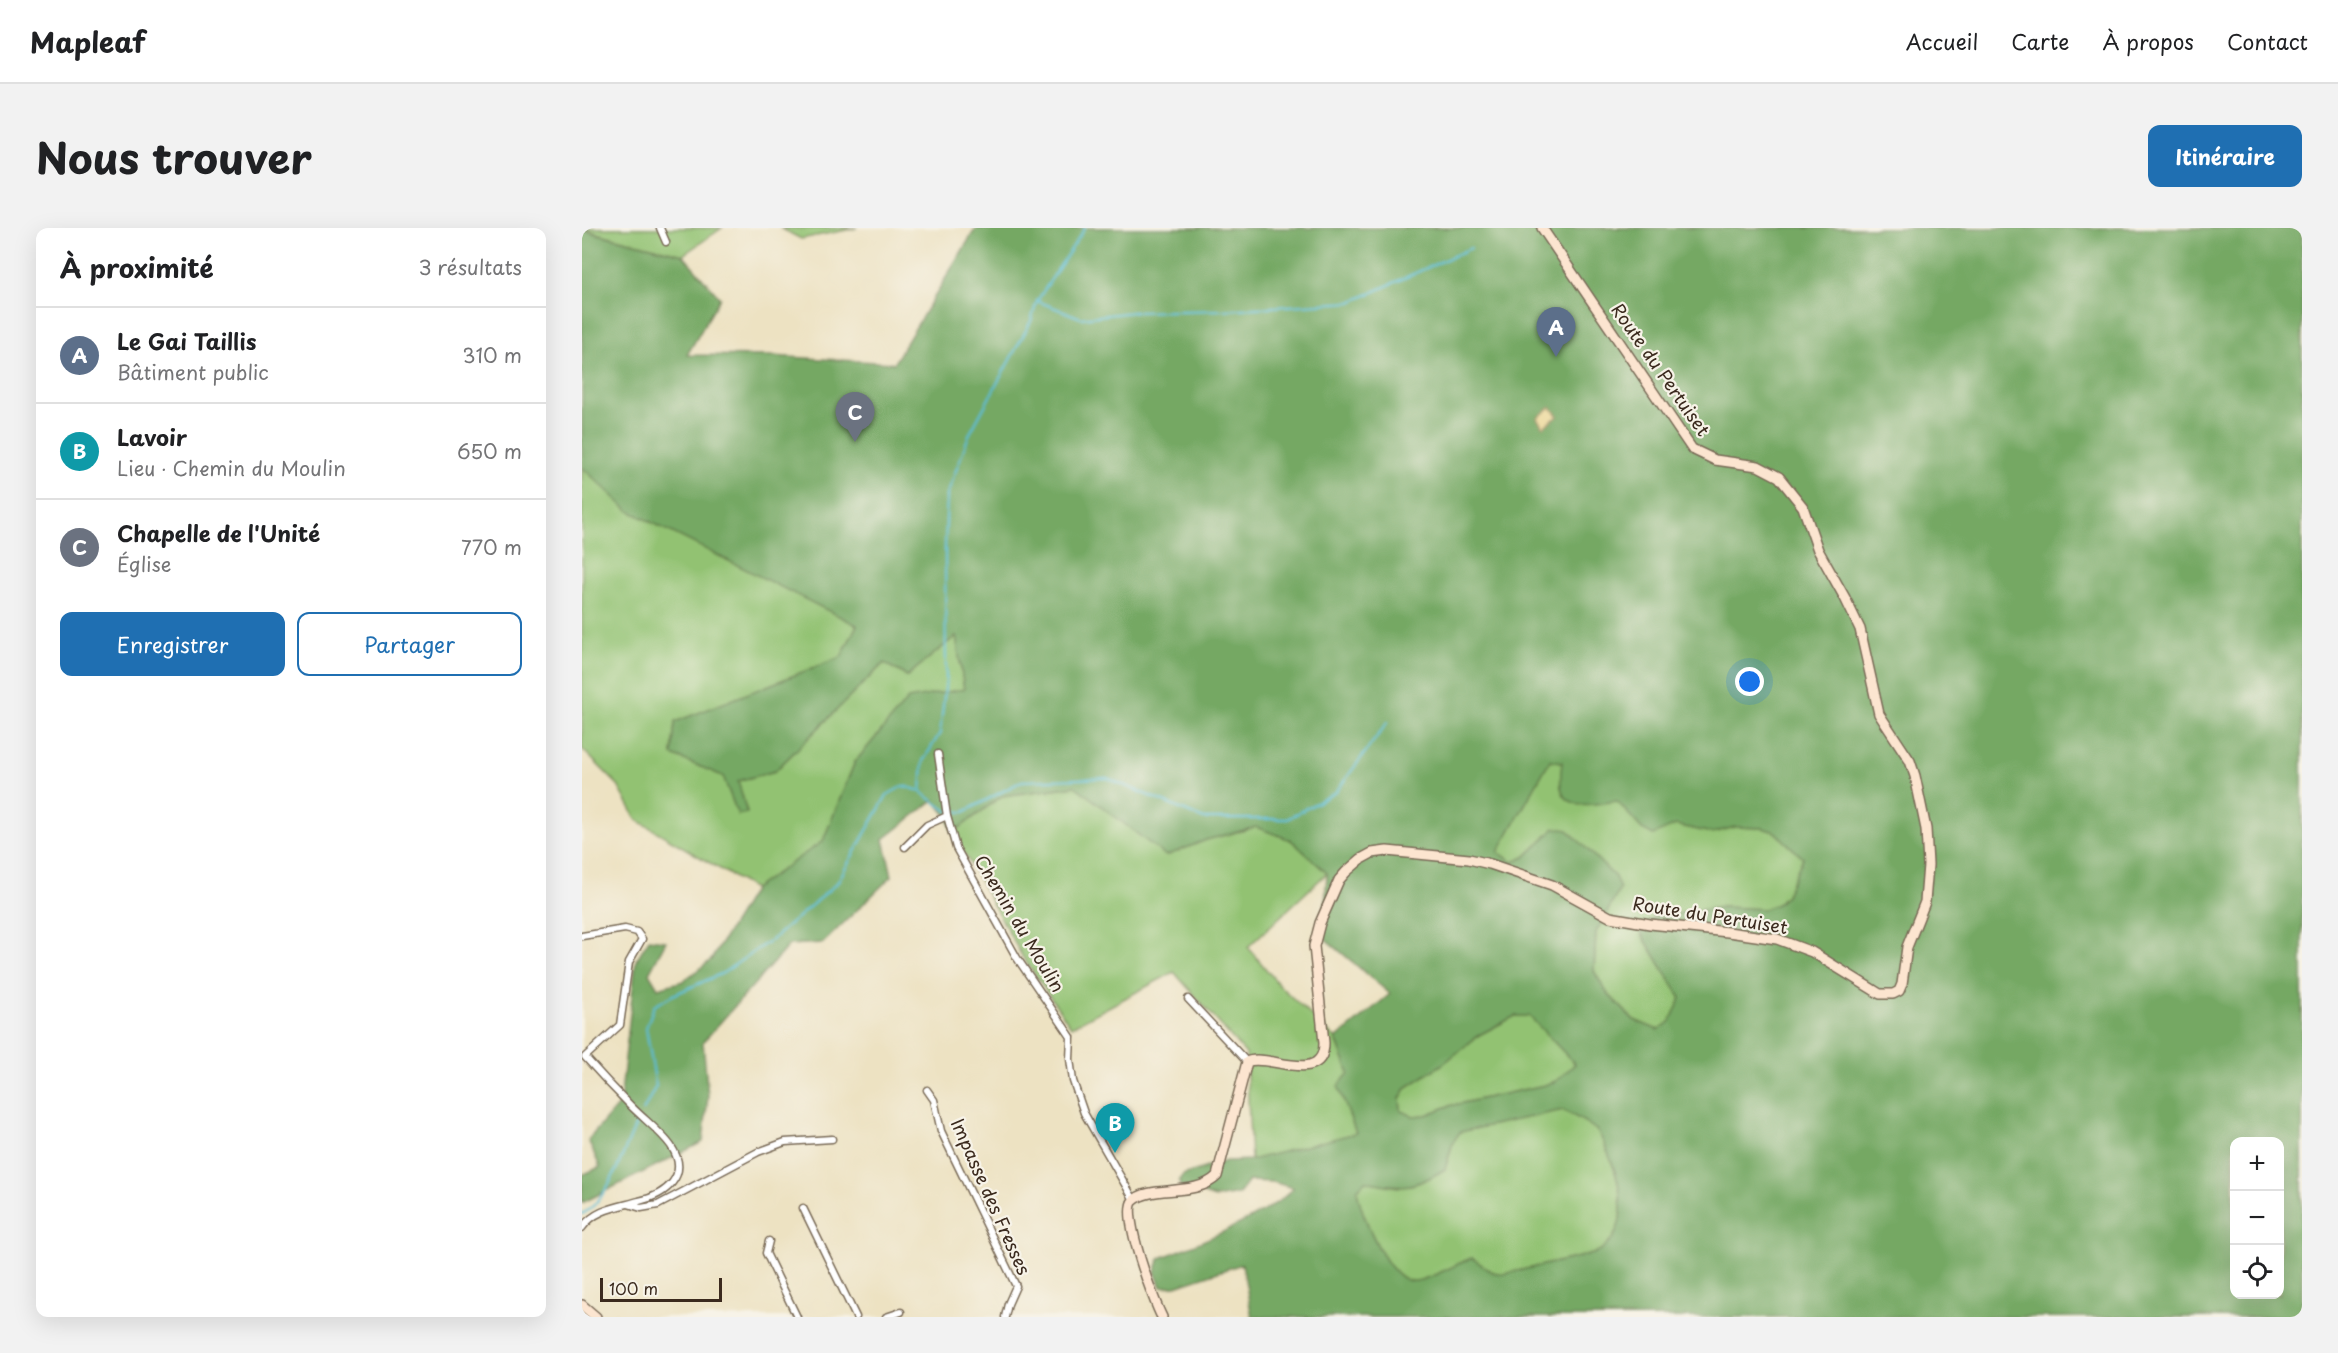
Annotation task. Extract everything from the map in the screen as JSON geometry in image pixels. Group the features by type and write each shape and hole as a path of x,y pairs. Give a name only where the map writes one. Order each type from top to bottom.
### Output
{"street":[{"name":"Route du Pertuiset","path":"1246,1062 1257,1060 1298,1066 1312,1064 1320,1058 1324,1052 1324,1043 1314,946 1320,923 1339,880 1346,872 1372,853 1387,851 1470,859 1490,864 1552,885 1610,917 1777,939 1812,952 1880,994 1893,994 1899,991 1902,984 1907,948 1925,902 1928,865 1924,813 1910,761 1879,714 1860,629 1818,550 1809,530 1807,516 1779,477 1758,466 1715,460 1692,449 1542,228"},
{"path":"661,229 666,242"},
{"name":"Chemin du Moulin","path":"938,754 947,813 956,848 1017,958 1071,1037 1070,1059 1073,1081 1084,1113 1132,1204"},
{"path":"905,847 927,825 947,813"},
{"path":"582,936 625,929 636,932 642,939 629,962 620,1025 584,1057 607,1083 666,1140 677,1159 677,1174 670,1186 660,1194 594,1215 582,1228"},
{"path":"1162,1317 1145,1276 1132,1204 1148,1195 1198,1187 1212,1181 1217,1176 1246,1062 1188,999"},
{"name":"Impasse des Fresses","path":"927,1090 934,1100 941,1131 1016,1286 1005,1317"},
{"path":"627,1204 640,1208 658,1205 758,1152 784,1142 832,1139"},
{"path":"803,1208 856,1317"},
{"path":"769,1241 766,1253 797,1317"},
{"path":"582,1305 596,1317"},
{"path":"886,1317 902,1312"}],"green space":[{"path":"582,228 722,228 683,255"},
{"path":"780,228 857,228 801,239"},
{"path":"976,228 2302,228 2302,1317 1252,1317 1242,1264 1176,1286 1161,1287 1155,1272 1160,1258 1251,1218 1283,1198 1293,1188 1273,1182 1249,1181 1239,1194 1215,1198 1180,1186 1179,1180 1183,1175 1226,1161 1251,1160 1356,1133 1338,1086 1349,1073 1336,1039 1390,994 1323,937 1327,873 1291,840 1256,827 1206,840 1166,856 1075,786 1002,796 952,833 947,816 934,800 884,839 892,876 823,943 789,945 703,1042 708,1096 703,1142 582,1203 582,1175 600,1167 588,1140 620,1103 636,960 649,939 666,941 649,973 658,988 683,981 711,960 754,889 823,841 855,762 908,699 964,689 956,636 907,676 884,663 775,771 738,781 747,813 738,815 723,776 672,755 675,722 841,657 857,625 629,511 582,467 582,230 683,255 720,298 687,355 771,356 894,363","holes":["1550,760 1562,762 1561,787 1569,800 1584,804 1617,801 1642,829 1653,835 1676,825 1712,833 1735,827 1763,828 1775,832 1803,858 1786,895 1777,904 1764,909 1722,907 1653,917 1641,933 1681,998 1670,1022 1658,1030 1634,1020 1607,993 1594,971 1596,932 1620,889 1615,877 1568,830 1555,828 1525,857 1513,862 1498,852","1515,1016 1529,1016 1575,1064 1556,1081 1545,1085 1449,1106 1426,1115 1413,1116 1401,1111 1400,1098 1407,1087 1443,1064 1479,1035","1563,1110 1596,1130 1602,1138 1614,1167 1621,1210 1614,1236 1606,1246 1593,1254 1504,1274 1492,1272 1472,1258 1416,1281 1406,1279 1396,1272 1378,1246 1359,1200 1357,1190 1365,1181 1398,1186 1424,1181 1445,1169 1453,1142 1460,1132"]},
{"path":"582,467 629,511 857,625 841,657 675,722 672,755 723,776 738,815 747,812 738,781 775,771 884,663 907,676 956,636 964,689 855,762 823,841 754,889 637,820 617,784 582,749"},
{"path":"1550,760 1562,762 1561,788 1579,805 1617,801 1642,829 1676,825 1712,833 1735,827 1763,828 1775,832 1803,858 1786,895 1777,904 1764,909 1722,907 1641,933 1681,998 1670,1022 1658,1030 1634,1020 1607,993 1594,971 1596,932 1620,889 1555,828 1525,857 1513,862 1498,852"},
{"path":"1076,786 1166,856 1206,840 1256,827 1291,840 1327,873 1248,947 1279,985 1336,1039 1349,1073 1339,1086 1357,1133 1251,1161 1246,1054 1174,972 1071,1027 1022,956 953,833 1002,796"},
{"path":"1515,1016 1530,1016 1575,1064 1556,1081 1545,1085 1449,1106 1426,1115 1413,1116 1401,1111 1400,1098 1407,1087 1443,1064 1479,1035"},
{"path":"1563,1110 1596,1130 1614,1167 1621,1210 1614,1236 1606,1246 1593,1254 1504,1274 1492,1272 1472,1258 1416,1281 1406,1279 1396,1272 1378,1246 1359,1200 1357,1190 1365,1181 1398,1187 1445,1169 1453,1142 1459,1132"}],"sand":[{"path":"1551,407 1558,416 1543,427 1537,418"}],"waterway":[{"path":"643,1111 656,1086 646,1028 654,1006 723,973 775,937 837,883 887,795 903,786 921,791 923,761 940,733 946,679 947,495 969,435 1031,321 1037,301 1085,228"},
{"path":"1037,301 1081,318 1133,312 1224,310 1351,302 1471,248"},
{"path":"921,792 947,811 964,812 1022,781 1107,778 1204,819 1287,819 1336,792 1387,723"},
{"path":"582,1214 592,1207 608,1185 638,1120"}],"place":[{"name":"Le Gai Taillis","path":"1556,357"},
{"name":"Chapelle de l'Unité","path":"855,442"},
{"name":"Lavoir","path":"1115,1153"}]}
